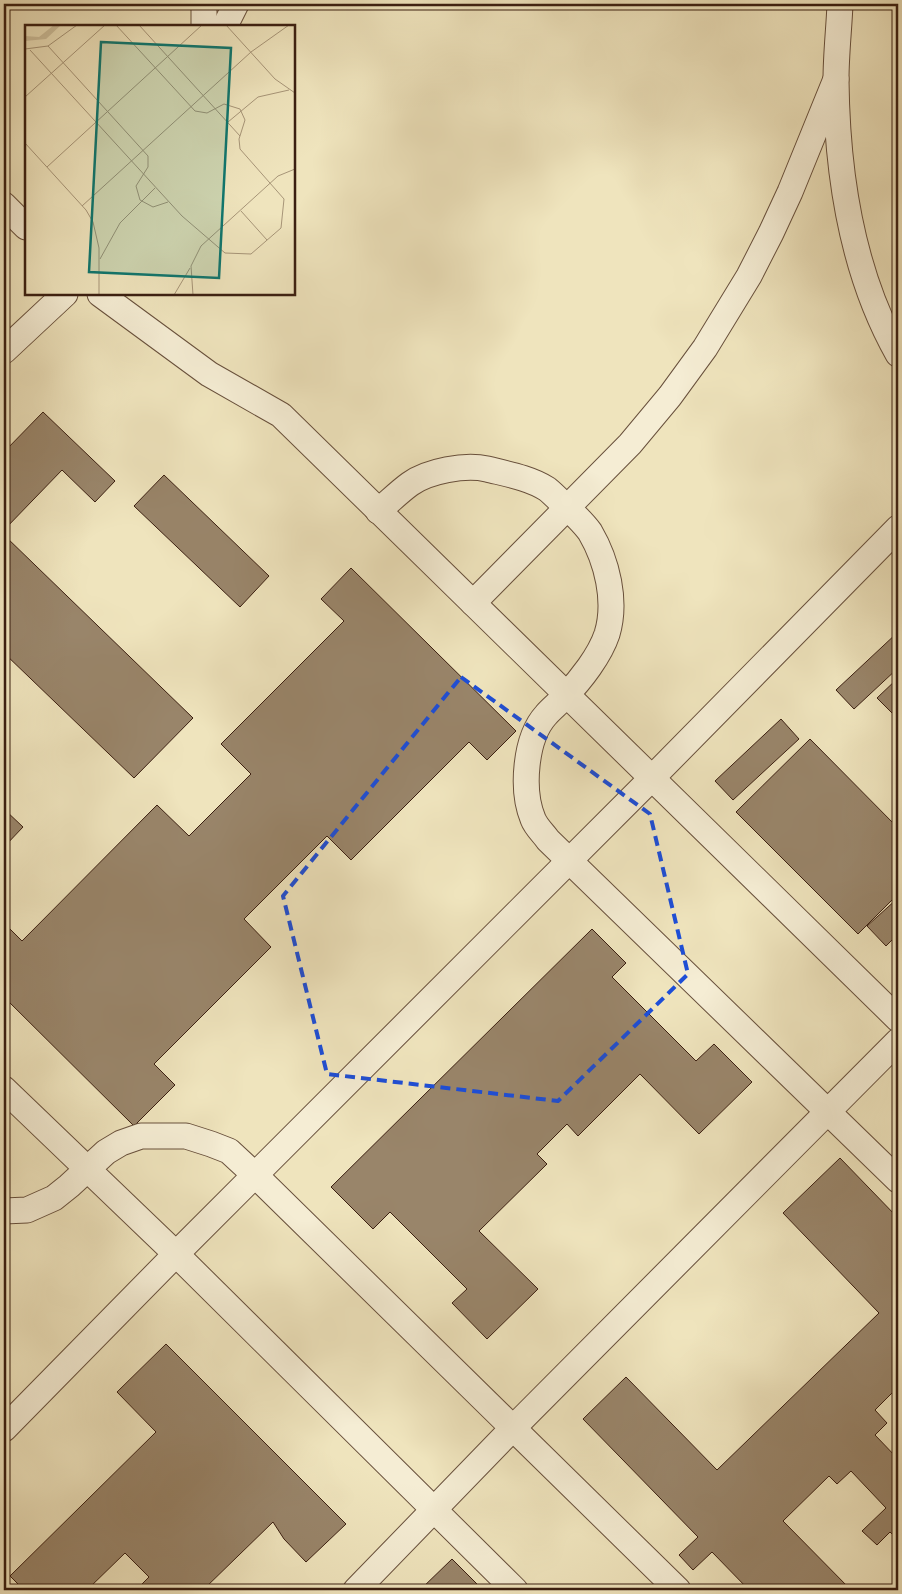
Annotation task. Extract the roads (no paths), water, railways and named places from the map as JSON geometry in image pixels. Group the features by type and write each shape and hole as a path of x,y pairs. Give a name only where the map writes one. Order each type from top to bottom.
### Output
{"lane":[{"path":"204,4 204,25"},
{"path":"226,25 236,4"},
{"path":"840,4 836,79 840,169 846,207 870,294 898,354"},
{"path":"473,604 630,444 670,396 705,348 749,276 771,233 790,192 836,79"},
{"path":"4,205 25,226"},
{"path":"4,351 64,295"},
{"path":"101,295 210,374 281,416 898,1019"},
{"path":"378,511 412,483 438,472 461,468 481,468 519,476 547,489 589,531 604,560 610,584 610,609 607,633 592,663 567,695 545,716 531,742 526,772 527,796 533,820 548,840 898,1180"},
{"path":"4,1428 570,861 898,528"},
{"path":"356,1590 513,1428 898,1040"},
{"path":"4,1089 176,1254 516,1590"},
{"path":"4,1211 27,1210 54,1198 106,1152 121,1143 141,1136 186,1136 229,1151 678,1590"}]}
